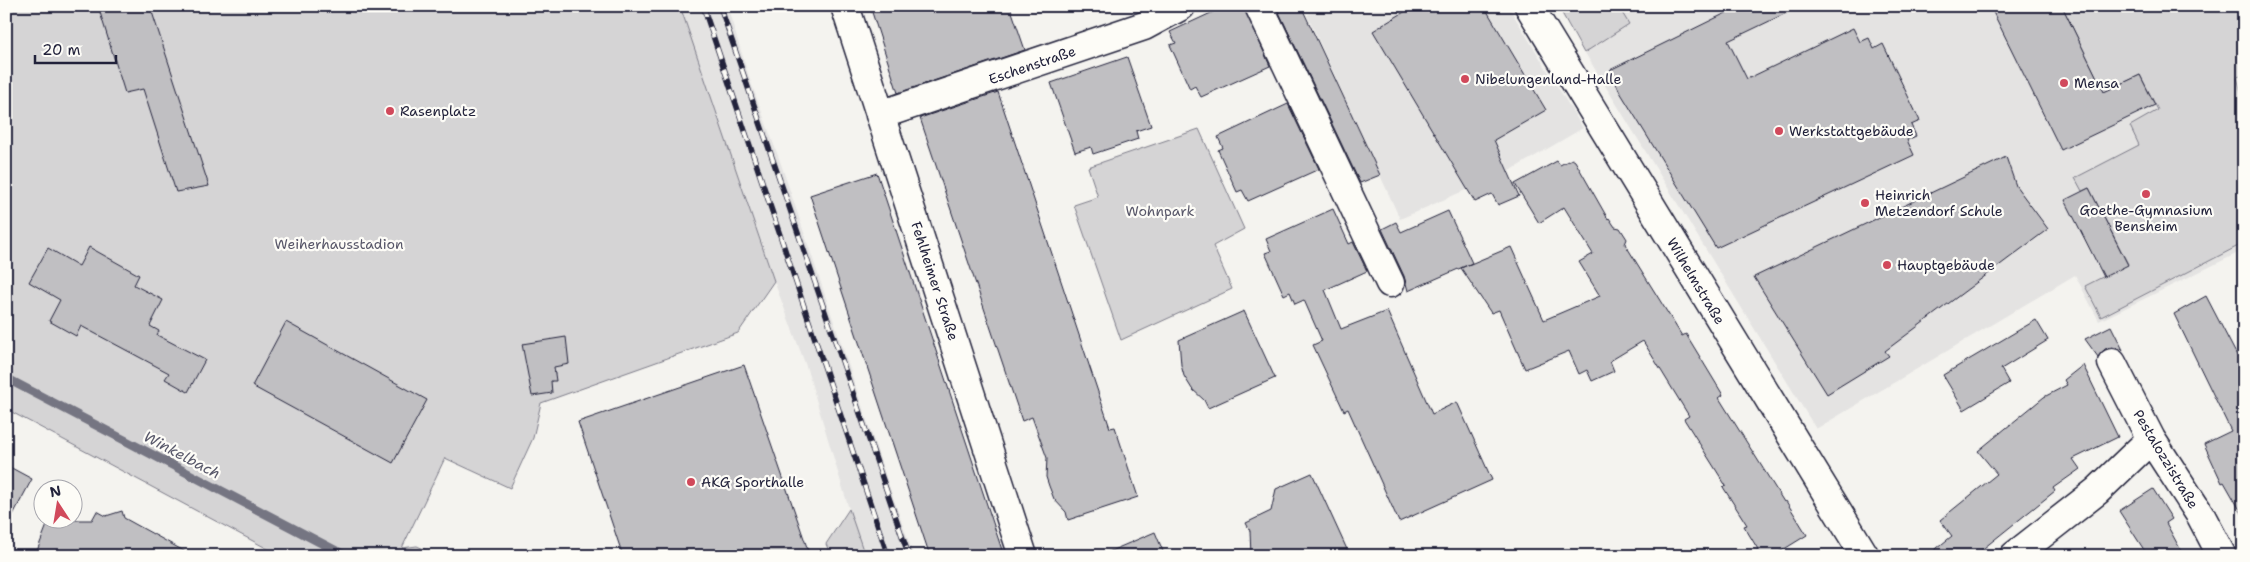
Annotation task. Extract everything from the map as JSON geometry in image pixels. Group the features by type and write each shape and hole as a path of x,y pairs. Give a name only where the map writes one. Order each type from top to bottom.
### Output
{"street":[{"name":"Fehlheimer Straße","path":"845,6 1023,556"},
{"path":"1259,6 1390,283"},
{"name":"Wilhelmstraße","path":"1528,6 1865,556"},
{"name":"Eschenstraße","path":"880,115 1144,26 1170,9"},
{"name":"Pestalozzistraße","path":"2112,363 2151,440 2201,516 2222,556"},
{"path":"2014,556 2097,491 2151,440"}],"shaded area":[{"path":"680,6 727,6 750,80 781,164 914,556 865,556 806,366 774,281"},
{"path":"1327,6 1508,6 1583,128 1513,169 1400,219 1307,15"},
{"name":"Heinrich Metzendorf Schule","path":"1610,6 2244,6 2244,250 2099,321 2075,275 1816,429 1582,48"}],"green space":[{"name":"Weiherhausstadion","path":"6,6 680,6 774,281 738,333 541,403 533,438 510,488 445,458 402,548 417,546 440,556 281,556 6,409"},
{"path":"1558,6 1618,6 1629,24 1584,53"},
{"name":"Goethe-Gymnasium Bensheim","path":"2062,6 2244,6 2244,75 2237,77 2244,104 2244,243 2101,317 2085,286 2128,264 2089,188 2082,191 2075,178 2139,145 2130,126 2158,110 2140,75 2104,92"},
{"name":"Wohnpark","path":"1199,129 1244,229 1213,246 1232,289 1121,340 1074,205 1098,197 1088,167"},
{"path":"849,509 865,556 831,556 826,544"}],"building":[{"path":"98,6 150,6 209,186 176,192 143,89 125,93"},
{"path":"870,6 1010,6 1025,50 898,93"},
{"path":"1226,6 1244,6 1270,66 1201,97 1195,86 1190,89 1170,45 1176,43 1170,32"},
{"path":"1276,6 1301,6 1380,175 1360,183"},
{"name":"Nibelungenland-Halle","path":"1414,6 1484,6 1546,110 1494,140 1519,196 1498,205 1492,194 1475,202 1373,31"},
{"name":"Werkstattgebäude","path":"1725,6 1801,6 1728,41 1747,79 1853,28 1860,42 1869,38 1874,49 1883,44 1920,121 1911,125 1916,136 1907,140 1914,155 1716,248 1620,92 1610,70 1728,12"},
{"name":"Mensa","path":"1990,6 2062,6 2104,92 2140,75 2155,105 2061,150"},
{"path":"1127,57 1151,126 1136,131 1138,139 1093,154 1091,147 1075,152 1051,83"},
{"path":"998,92 1110,428 1115,427 1138,497 1068,520 1066,512 1054,499 1049,486 1046,477 1047,458 1032,417 1022,421 920,118"},
{"path":"1288,104 1319,169 1248,201 1242,190 1237,192 1218,150 1223,148 1218,137"},
{"name":"Hauptgebäude","path":"2006,157 2016,186 2048,229 1885,351 1889,356 1827,394 1754,277"},
{"path":"1572,159 1575,161 1608,219 1615,227 1620,228 1627,239 1625,244 1682,336 1686,334 1723,395 1719,398 1784,502 1786,501 1807,535 1773,556 1762,556 1744,526 1747,525 1723,487 1726,486 1684,419 1689,416 1643,341 1610,361 1614,371 1592,381 1587,370 1579,374 1569,351 1525,369 1499,310 1491,313 1461,268 1511,247 1544,320 1600,296 1579,262 1593,254 1564,207 1539,223 1515,184 1557,161 1560,165"},
{"path":"877,173 1004,556 930,556 810,195"},
{"path":"2089,188 2128,265 2104,277 2065,200"},
{"path":"1333,209 1349,244 1353,242 1367,271 1325,290 1341,329 1387,311 1432,414 1457,402 1492,480 1399,522 1348,409 1344,411 1313,345 1322,341 1304,300 1295,304 1290,292 1284,295 1265,253 1271,251 1266,239"},
{"path":"1448,211 1472,263 1408,291 1404,276 1382,229 1396,222 1401,232"},
{"path":"89,247 139,275 134,285 163,300 150,326 159,331 157,335 205,360 188,392 165,379 169,373 81,326 76,336 49,321 60,300 29,282 48,248 79,266"},
{"path":"2206,296 2244,369 2244,517 2224,482 2222,483 2204,444 2231,431 2174,314"},
{"path":"1244,311 1275,378 1208,408 1204,400 1192,389 1184,376 1179,340"},
{"path":"2036,320 2048,340 2001,369 2009,383 1964,410 1943,375"},
{"path":"286,322 427,400 393,463 252,386"},
{"path":"2111,326 2123,350 2112,347 2105,349 2098,357 2085,339"},
{"path":"566,337 569,364 554,367 556,381 551,381 552,393 532,396 522,344"},
{"name":"AKG Sporthalle","path":"744,365 810,556 623,556 578,422"},
{"path":"2083,365 2118,437 2073,459 2080,469 2053,488 2055,491 1974,556 1927,556 1952,536 1940,520 1997,474 1978,451 2044,397 2067,385 2064,380"},
{"path":"6,465 32,479 6,528"},
{"path":"1312,473 1350,556 1251,556 1250,531 1246,523 1271,511 1276,489"},
{"path":"2153,489 2172,519 2166,523 2184,556 2148,556 2119,511"},
{"path":"97,511 106,516 122,511 124,518 193,556 35,556 45,530 82,530 82,520 92,520"},
{"path":"1155,532 1165,556 1099,556"}],"waterway":[{"name":"Winkelbach","path":"6,378 346,556"}],"railway":[{"path":"703,6 888,556"},
{"path":"720,6 909,556"}],"place":[{"name":"Nibelungenland-Halle","path":"1465,79"},
{"name":"Mensa","path":"2064,83"},
{"name":"Rasenplatz","path":"390,111"},
{"name":"Werkstattgebäude","path":"1779,131"},
{"name":"Goethe-Gymnasium Bensheim","path":"2146,194"},
{"name":"Heinrich Metzendorf Schule","path":"1865,203"},
{"name":"Hauptgebäude","path":"1887,265"},
{"name":"AKG Sporthalle","path":"691,482"}]}
